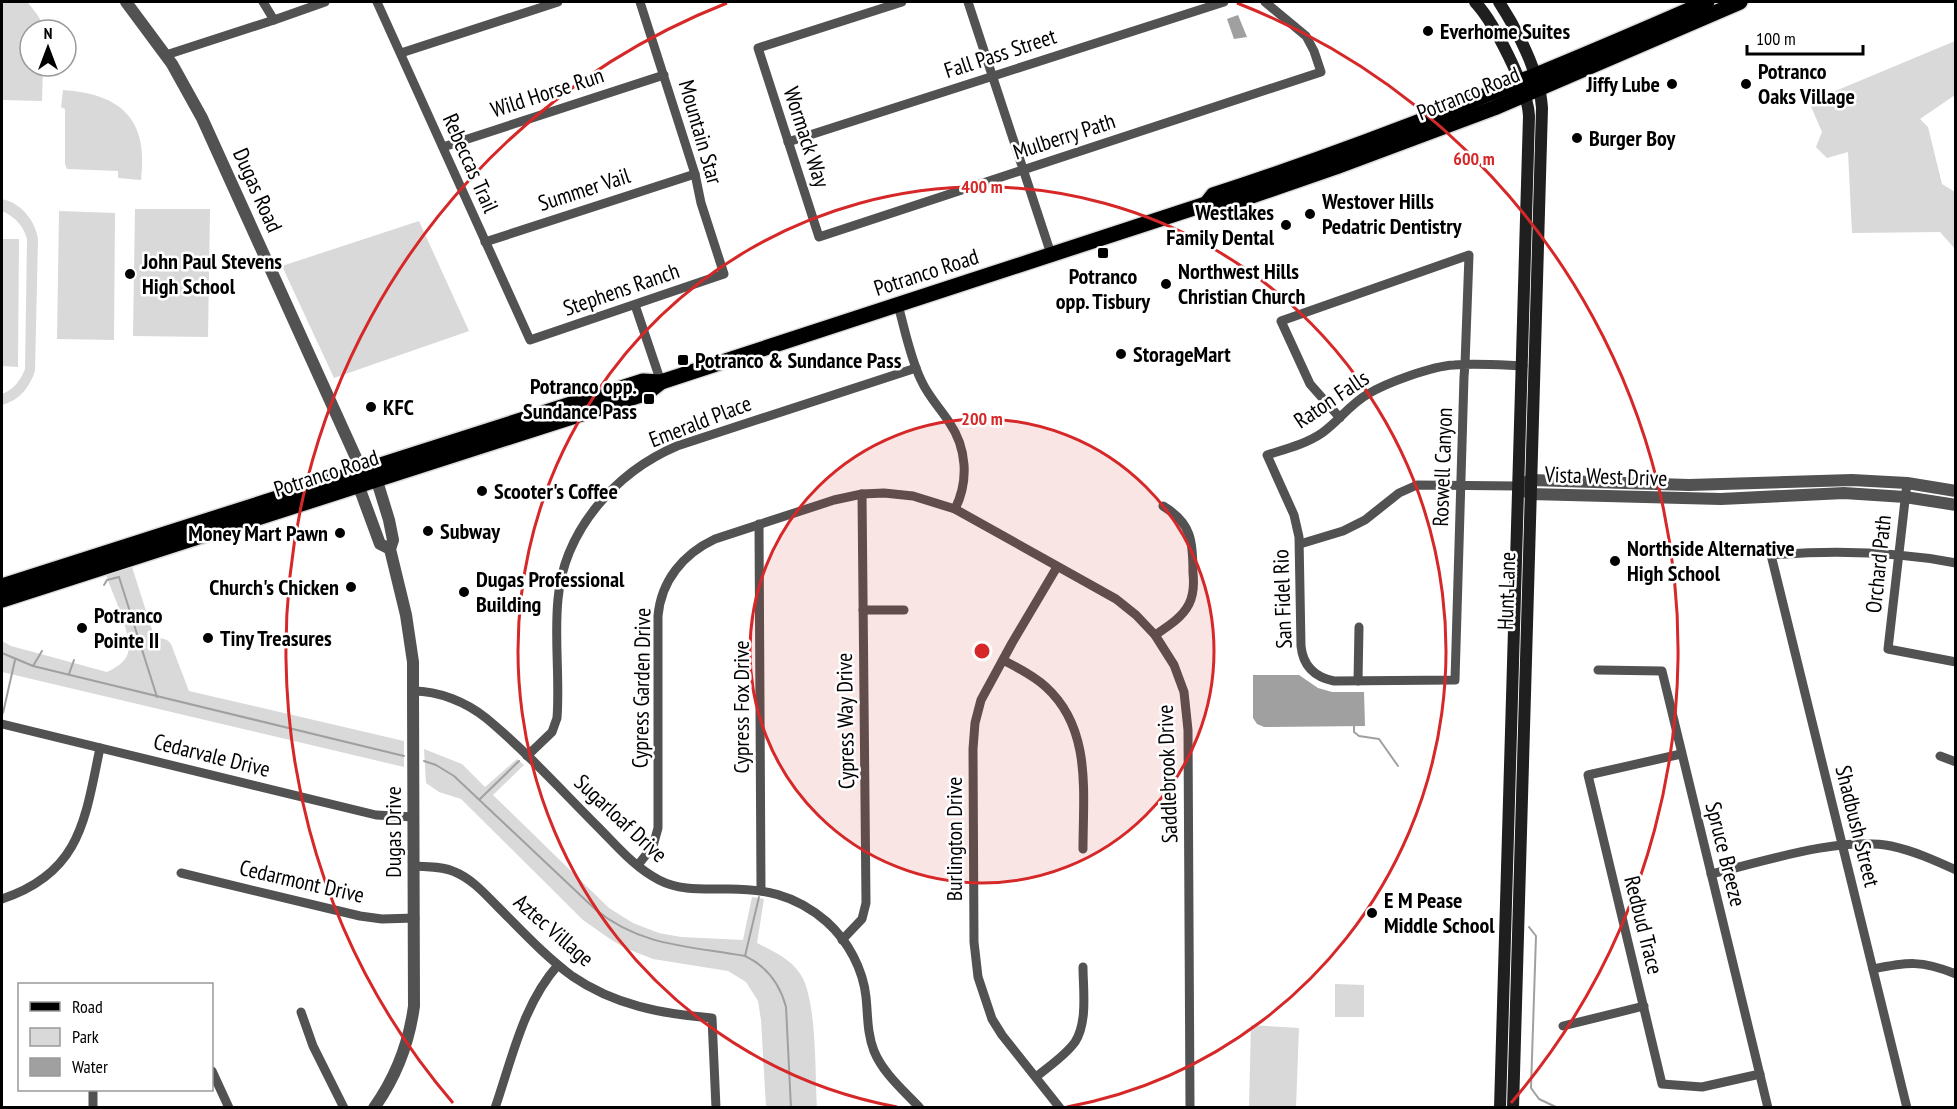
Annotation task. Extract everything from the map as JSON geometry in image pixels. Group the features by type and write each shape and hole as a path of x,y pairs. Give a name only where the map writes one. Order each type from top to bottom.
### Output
{"main road":[{"name":"Hunt Lane","path":"1475,2 1496,32 1521,89 1529,116 1518,486 1520,609 1510,985 1512,1107"},
{"path":"1499,2 1513,26 1537,82"},
{"name":"Potranco Road","path":"2,586 361,479 377,481 647,393 661,382 1206,204 1220,207 1336,168 1410,133 1537,82 1707,2"},
{"path":"1665,35 1676,23 1724,2"},
{"name":"Potranco Road","path":"1537,82 1665,35 1740,2"},
{"name":"Hunt Lane","path":"1520,609 1531,480 1542,108 1537,82"},
{"name":"Potranco Road","path":"1206,204 1213,195 1392,133 1410,133"},
{"path":"1336,168 1337,160 1374,145 1392,133"},
{"path":"1242,200 1240,195 1244,191 1296,173 1320,159"},
{"path":"1527,193 1533,196 1533,245 1538,250"},
{"name":"Potranco Road","path":"2,600 643,381 661,382"},
{"name":"Hunt Lane","path":"1500,1107 1510,985"}],"street":[{"name":"Dugas Road","path":"126,2 166,55 210,136 361,479"},
{"path":"263,2 274,20"},
{"path":"166,55 325,2"},
{"name":"Rebeccas Trail","path":"377,2 530,340"},
{"path":"400,53 558,2"},
{"name":"Mountain Star","path":"640,2 696,174 701,203 724,274"},
{"name":"Wormack Way","path":"819,237 758,48 902,2"},
{"path":"969,2 1051,255"},
{"name":"Fall Pass Street","path":"788,142 1224,2"},
{"name":"Mulberry Path","path":"819,237 1321,72 1306,36 1266,2"},
{"name":"Wild Horse Run","path":"443,147 664,75"},
{"name":"Summer Vail","path":"485,242 696,174"},
{"name":"Roswell Canyon","path":"1340,418 1310,384 1281,321 1469,255 1455,680"},
{"name":"Stephens Ranch","path":"530,340 724,274"},
{"path":"635,305 661,382"},
{"path":"898,305 916,368 927,392 955,430 962,449 964,482 955,509"},
{"name":"Raton Falls","path":"1267,455 1311,440 1340,418 1357,400 1383,387 1440,367 1465,364 1522,366"},
{"name":"Emerald Place","path":"527,756 552,732 557,718 558,609 565,568 585,524 617,484 646,462 677,446 916,368"},
{"name":"San Fidel Rio","path":"1267,455 1294,515 1299,544 1300,646 1303,661 1312,672 1334,681 1455,680"},
{"name":"Dugas Drive","path":"361,479 380,544 390,549"},
{"name":"Vista West Drive","path":"1518,486 1531,480 1721,485 1842,480 1907,483 1956,491"},
{"name":"Dugas Drive","path":"374,1107 394,1074 404,1051 415,989 413,691 409,629 390,549 393,540 377,481"},
{"path":"1566,481 1566,495"},
{"name":"Orchard Path","path":"1907,483 1888,649 1956,662"},
{"path":"1299,544 1343,531 1365,520 1399,493 1411,487 1423,484 1518,486"},
{"path":"1721,485 1721,500"},
{"name":"Vista West Drive","path":"1518,486 1530,494 1721,500 1844,493 1905,497 1956,505"},
{"name":"Saddlebrook Drive","path":"862,494 884,493 913,496 955,509 1116,599 1130,609 1155,635 1178,675 1187,711 1190,1107"},
{"name":"Cypress Garden Drive","path":"639,865 652,846 659,823 657,624 663,594 676,569 695,550 714,539 834,500 862,494"},
{"name":"Cypress Way Drive","path":"842,939 862,919 866,903 862,494"},
{"path":"1155,635 1183,614 1194,588 1191,536 1180,518 1163,506"},
{"name":"Cypress Fox Drive","path":"759,524 762,890"},
{"name":"Shadbush Street","path":"1899,554 1834,551 1771,555 1907,1107"},
{"path":"1899,554 1956,563"},
{"name":"Burlington Drive","path":"1057,567 981,700 973,732 975,960 984,996 1007,1043 1060,1107"},
{"path":"863,610 904,610"},
{"path":"1358,681 1359,627"},
{"path":"1003,660 1026,672 1045,686 1061,703 1072,723 1082,756 1083,849"},
{"name":"Spruce Breeze","path":"1598,670 1662,671 1768,1107"},
{"name":"Sugarloaf Drive","path":"413,691 441,695 471,708 493,724 656,879 683,888 762,890 783,896 807,907 828,923 842,939 857,963 863,981 869,1033 879,1062 920,1107"},
{"name":"Cedarvale Drive","path":"2,724 376,814 414,817"},
{"path":"2,899 32,887 71,850 87,809 100,748"},
{"name":"Redbud Trace","path":"1682,754 1587,775 1662,1084 1702,1087 1760,1074"},
{"path":"1940,756 1956,762"},
{"path":"1711,874 1843,845 1866,844 1917,852 1956,870"},
{"name":"Aztec Village","path":"414,866 447,869 473,883 558,965 574,977 620,1001 670,1014 712,1018 716,1107"},
{"name":"Cedarmont Drive","path":"181,873 360,916 382,919 415,918"},
{"path":"1873,969 1905,962 1921,962 1956,974"},
{"path":"495,1107 531,1003 544,981 558,965"},
{"path":"1036,1077 1061,1056 1079,1035 1082,1019 1083,967"},
{"path":"1563,1026 1644,1006"},
{"path":"301,1012 313,1046 344,1107"},
{"path":"213,1073 229,1107"},
{"path":"93,1091 93,1107"}],"green space":[{"path":"2,2 27,2 39,18 18,18 18,78 43,78 42,101 2,100"},
{"path":"1955,41 1955,95 1920,119 1928,127 1942,184 1955,192 1955,249 1940,232 1852,233 1848,152 1827,158 1816,147 1822,132 1809,102"},
{"path":"63,90 101,97 115,104 127,114 135,126 140,141 141,180 118,178 118,171 67,169 65,164 65,109 61,107"},
{"path":"2,199 15,204 26,213 34,225 38,239 35,371 23,392 14,400 2,405 2,394 16,384 25,369 27,239 18,222 2,211"},
{"path":"135,209 210,209 208,337 133,336"},
{"path":"59,211 115,213 114,340 57,339"},
{"path":"419,221 469,331 334,378 282,266"},
{"path":"2,239 19,239 18,367 2,366"},
{"path":"132,567 154,636 167,640 171,644 189,691 404,741 404,767 2,672 2,641 11,646 107,672 119,665 128,653 128,636 106,575"},
{"path":"424,749 462,764 485,787 517,759 524,765 493,795 609,908 633,923 659,933 681,937 743,940 752,897 764,899 757,943 781,956 797,969 810,1002 813,1019 817,1107 766,1107 758,1001 746,982 728,971 653,959 625,948 583,920 461,799 439,792 426,783"},
{"path":"1335,984 1364,985 1364,1017 1335,1017"},
{"path":"1251,1025 1299,1028 1296,1107 1249,1107"}],"water":[{"path":"1238,15 1247,37 1234,39 1227,19"},
{"path":"1253,675 1299,675 1318,688 1332,692 1364,692 1365,726 1264,727 1257,724 1253,718"}],"waterway":[{"path":"119,577 157,697"},
{"path":"104,585 107,580 119,577"},
{"path":"33,666 42,651"},
{"path":"2,653 33,666 404,756"},
{"path":"3,713 15,660"},
{"path":"69,674 74,660"},
{"path":"1354,726 1354,732 1359,736 1379,739 1398,766"},
{"path":"424,761 454,776 596,910 613,922 631,931 667,943 745,956 766,970 776,983 786,1007 791,1108"},
{"path":"480,799 519,761"},
{"path":"745,956 759,897"},
{"path":"1529,927 1536,936 1531,1088 1539,1099 1558,1108"}],"place":[{"name":"Everhome Suites","path":"1428,31"},
{"name":"Jiffy Lube","path":"1672,84"},
{"name":"Potranco Oaks Village","path":"1746,84"},
{"name":"Burger Boy","path":"1577,138"},
{"name":"Westover Hills Pedatric Dentistry","path":"1310,214"},
{"name":"Westlakes Family Dental","path":"1286,225"},
{"name":"Potranco opp. Tisbury","path":"1103,253"},
{"name":"John Paul Stevens High School","path":"130,274"},
{"name":"Northwest Hills Christian Church","path":"1166,284"},
{"name":"StorageMart","path":"1121,354"},
{"name":"Potranco & Sundance Pass","path":"683,360"},
{"name":"Potranco opp. Sundance Pass","path":"649,399"},
{"name":"KFC","path":"371,407"},
{"name":"Scooter's Coffee","path":"482,491"},
{"name":"Subway","path":"428,531"},
{"name":"Money Mart Pawn","path":"340,533"},
{"name":"Northside Alternative High School","path":"1615,561"},
{"name":"Church's Chicken","path":"351,587"},
{"name":"Dugas Professional Building","path":"464,592"},
{"name":"Potranco Pointe II","path":"82,628"},
{"name":"Tiny Treasures","path":"208,638"},
{"name":"E M Pease Middle School","path":"1372,913"}]}
